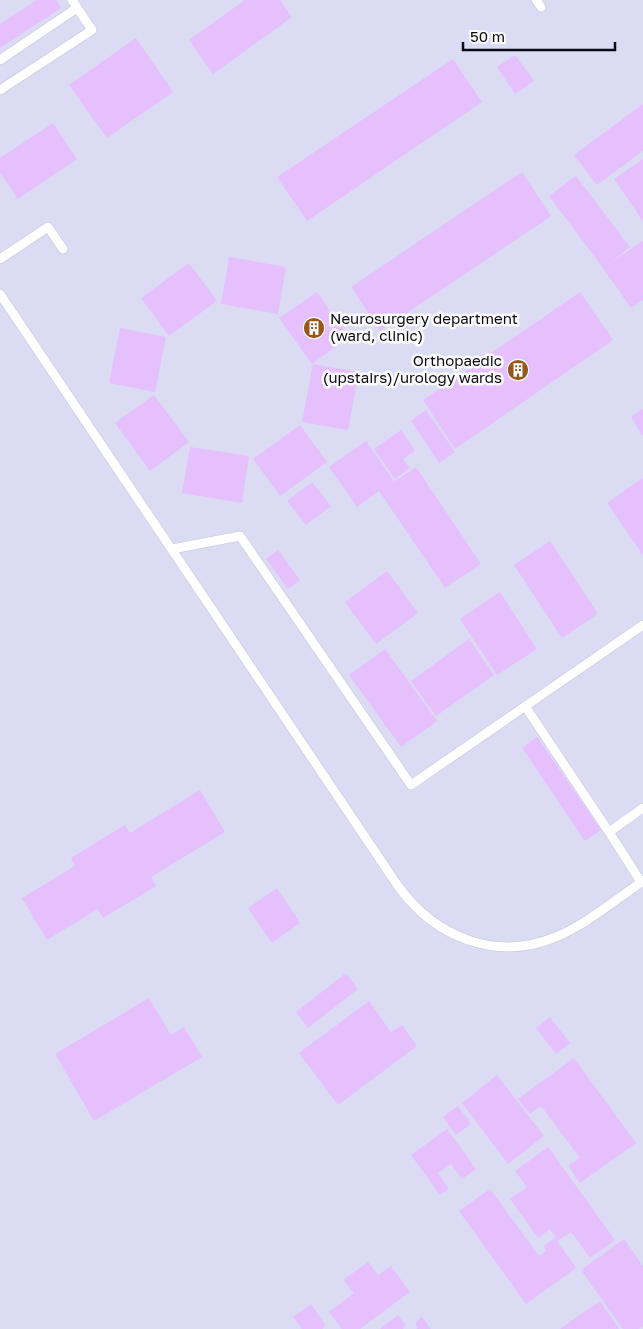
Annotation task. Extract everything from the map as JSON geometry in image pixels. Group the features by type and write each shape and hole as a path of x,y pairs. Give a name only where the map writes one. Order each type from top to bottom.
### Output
{"lane":[{"path":"0,90 92,30 72,0"},
{"path":"0,60 77,8"},
{"path":"0,259 48,228 63,249"},
{"path":"0,294 409,900 435,924 450,933 484,944 521,946 538,943 572,929 642,882 525,706"},
{"path":"172,549 240,536 411,785 643,625"},
{"path":"610,832 643,808"}],"shaded area":[{"path":"0,0 643,0 643,1329 0,1329"}],"building":[{"path":"37,0 56,0 61,8 0,48 0,24"},
{"path":"245,0 280,0 292,17 213,74 189,40"},
{"path":"136,38 173,92 107,138 69,85"},
{"path":"515,55 534,81 515,94 497,67"},
{"path":"453,59 482,102 307,221 277,177"},
{"path":"643,104 643,151 597,185 574,155"},
{"path":"53,123 77,159 18,199 0,173 0,158"},
{"path":"643,159 643,221 614,179"},
{"path":"522,172 551,216 380,331 351,287"},
{"path":"576,176 630,247 610,263 643,241 643,300 631,308 549,196"},
{"path":"229,257 286,267 278,314 221,304"},
{"path":"189,263 217,301 169,336 141,298"},
{"name":"Neurosurgery department (ward, clinic)","path":"317,292 349,337 312,364 279,318"},
{"name":"Orthopaedic (upstairs)/urology wards","path":"580,292 613,340 455,449 423,400"},
{"path":"120,328 166,337 155,392 109,383"},
{"path":"313,364 359,372 348,430 302,422"},
{"path":"154,395 189,442 150,471 115,423"},
{"path":"643,409 643,436 631,417"},
{"path":"426,410 455,452 439,463 411,421"},
{"path":"300,425 327,462 280,496 253,459"},
{"path":"401,430 415,451 403,459 410,468 395,479 374,449"},
{"path":"366,441 394,481 386,487 416,467 481,564 445,588 379,491 357,507 329,467"},
{"path":"190,447 249,456 242,503 182,493"},
{"path":"643,478 643,555 607,503"},
{"path":"312,482 331,506 306,525 287,501"},
{"path":"550,541 598,614 562,638 514,565"},
{"path":"278,550 300,580 288,589 266,559"},
{"path":"387,571 418,613 376,644 345,602"},
{"path":"500,592 537,649 497,675 460,619"},
{"path":"469,639 494,675 436,716 411,681"},
{"path":"385,649 437,721 401,747 349,675"},
{"path":"537,737 601,830 585,841 522,748"},
{"path":"200,790 225,832 151,877 156,886 103,918 98,909 47,940 22,898 75,866 71,858 125,825 130,833"},
{"path":"277,888 300,923 272,943 248,908"},
{"path":"346,973 358,989 308,1028 296,1012"},
{"path":"149,998 171,1035 184,1027 202,1057 94,1121 55,1054"},
{"path":"369,1001 391,1032 402,1025 417,1046 338,1105 299,1053"},
{"path":"550,1017 570,1043 556,1054 536,1028"},
{"path":"574,1058 636,1143 580,1183 568,1166 580,1158 541,1106 530,1114 518,1099"},
{"path":"497,1075 544,1136 508,1164 462,1103"},
{"path":"458,1106 471,1124 456,1135 443,1117"},
{"path":"447,1129 476,1169 462,1179 451,1164 438,1173 449,1189 440,1195 411,1155"},
{"path":"548,1147 615,1240 590,1258 571,1232 557,1241 576,1268 526,1304 459,1211 490,1189 539,1256 546,1251 544,1246 556,1237 550,1229 538,1238 510,1199 527,1187 515,1171"},
{"path":"624,1239 643,1266 643,1326 639,1329 623,1329 581,1270"},
{"path":"368,1262 378,1275 391,1266 410,1292 360,1329 342,1329 329,1312 354,1293 343,1280"},
{"path":"600,1301 619,1329 560,1329"},
{"path":"311,1304 326,1326 322,1329 302,1329 293,1317"},
{"path":"398,1315 406,1326 403,1329 380,1329"},
{"path":"422,1317 431,1329 416,1329 418,1327 415,1323"}],"place":[{"name":"Neurosurgery department (ward, clinic)","path":"314,328"},
{"name":"Orthopaedic (upstairs)/urology wards","path":"518,370"}]}
